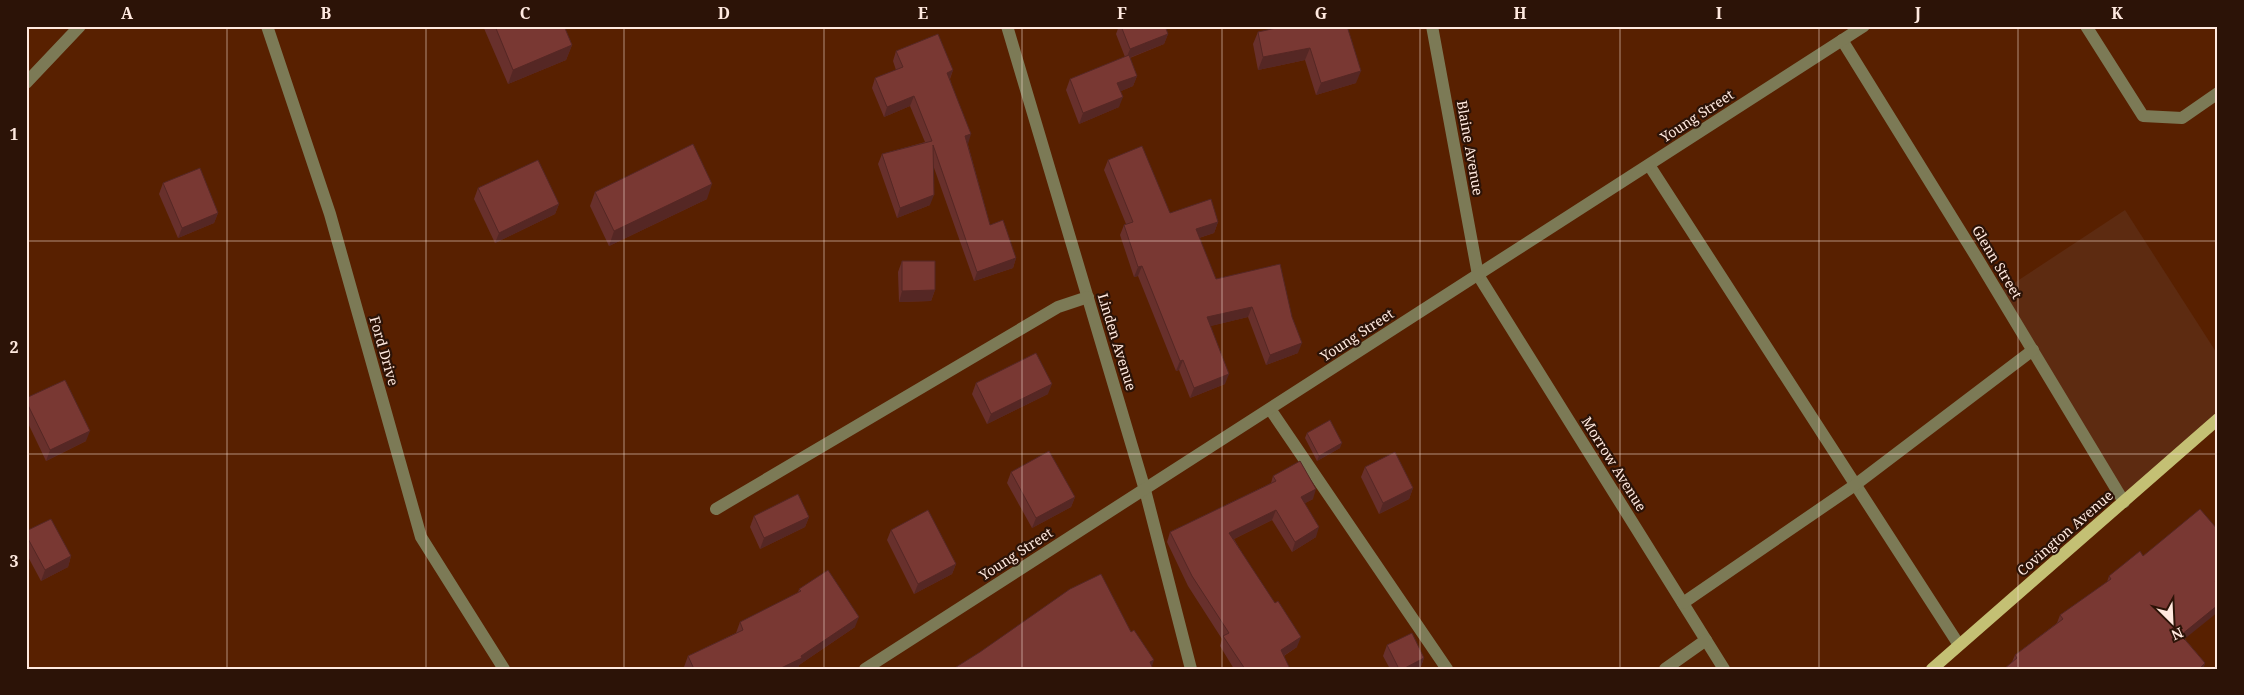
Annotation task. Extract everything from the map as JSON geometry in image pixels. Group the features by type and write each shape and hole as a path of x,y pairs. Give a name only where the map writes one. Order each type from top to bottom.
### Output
{"main road":[{"name":"Covington Avenue","path":"1932,669 2218,419"}],"street":[{"path":"26,83 80,26"},
{"name":"Ford Drive","path":"267,26 330,214 421,537 504,669"},
{"name":"Linden Avenue","path":"1007,26 1145,490 1191,669"},
{"name":"Blaine Avenue","path":"1432,26 1478,275"},
{"name":"Young Street","path":"865,669 1864,26"},
{"path":"2086,26 2143,116 2182,118 2218,93"},
{"name":"Glenn Street","path":"1842,40 2033,350 2124,502"},
{"path":"1649,165 1959,645"},
{"name":"Morrow Avenue","path":"1478,275 1724,669"},
{"path":"716,508 1058,307 1088,297"},
{"path":"1683,603 1855,485 2033,350"},
{"path":"1270,409 1446,669"},
{"path":"1665,669 1706,640"}],"shaded area":[{"path":"2125,210 2218,355 2218,419 2124,502 1999,293"}],"building":[{"path":"495,26 564,26 572,45 513,70"},
{"path":"1121,26 1165,26 1168,34 1130,49"},
{"path":"1285,26 1347,26 1361,71 1321,83 1310,48 1263,57 1258,32"},
{"path":"938,34 953,70 947,73 971,134 965,136 990,225 1003,220 1016,258 977,272 933,145 934,195 900,208 882,154 932,141 914,96 887,107 875,78 903,67 896,51"},
{"path":"1129,55 1137,76 1117,83 1123,97 1083,113 1070,79"},
{"path":"693,144 712,184 614,231 595,192"},
{"path":"1142,146 1170,213 1211,199 1218,222 1196,229 1216,279 1280,264 1292,317 1302,343 1270,355 1252,307 1207,317 1229,374 1194,388 1183,360 1180,361 1142,266 1138,267 1124,225 1133,222 1108,160"},
{"path":"538,160 559,204 499,233 478,188"},
{"path":"200,168 218,213 182,228 163,183"},
{"path":"902,261 935,261 935,290 902,291"},
{"path":"1036,353 1052,384 991,414 976,383"},
{"path":"65,380 90,431 50,450 26,398"},
{"path":"1330,420 1342,443 1319,456 1307,433"},
{"path":"1049,451 1075,497 1036,518 1011,472"},
{"path":"1395,452 1413,488 1383,503 1365,467"},
{"path":"1300,461 1316,489 1301,497 1319,527 1295,542 1276,510 1229,533 1275,603 1278,601 1301,637 1281,650 1290,669 1245,669 1223,636 1229,633 1192,576 1170,532 1276,481 1273,476"},
{"path":"798,494 809,517 764,538 754,516"},
{"path":"2200,509 2218,530 2218,579 2215,581 2218,585 2218,605 2181,635 2205,663 2199,669 2004,669 2017,658 2015,655 2063,619 2060,615 2111,579 2109,576 2140,551 2143,556"},
{"path":"928,510 956,564 918,584 891,530"},
{"path":"51,519 71,556 45,570 26,535 26,531"},
{"path":"828,570 859,617 801,656 802,658 779,669 694,669 688,656 743,630 740,622 801,591 799,589"},
{"path":"1101,574 1131,632 1134,630 1154,660 1150,662 1153,669 953,669 1070,589"},
{"path":"1412,633 1424,658 1403,669 1399,669 1387,645"}]}
